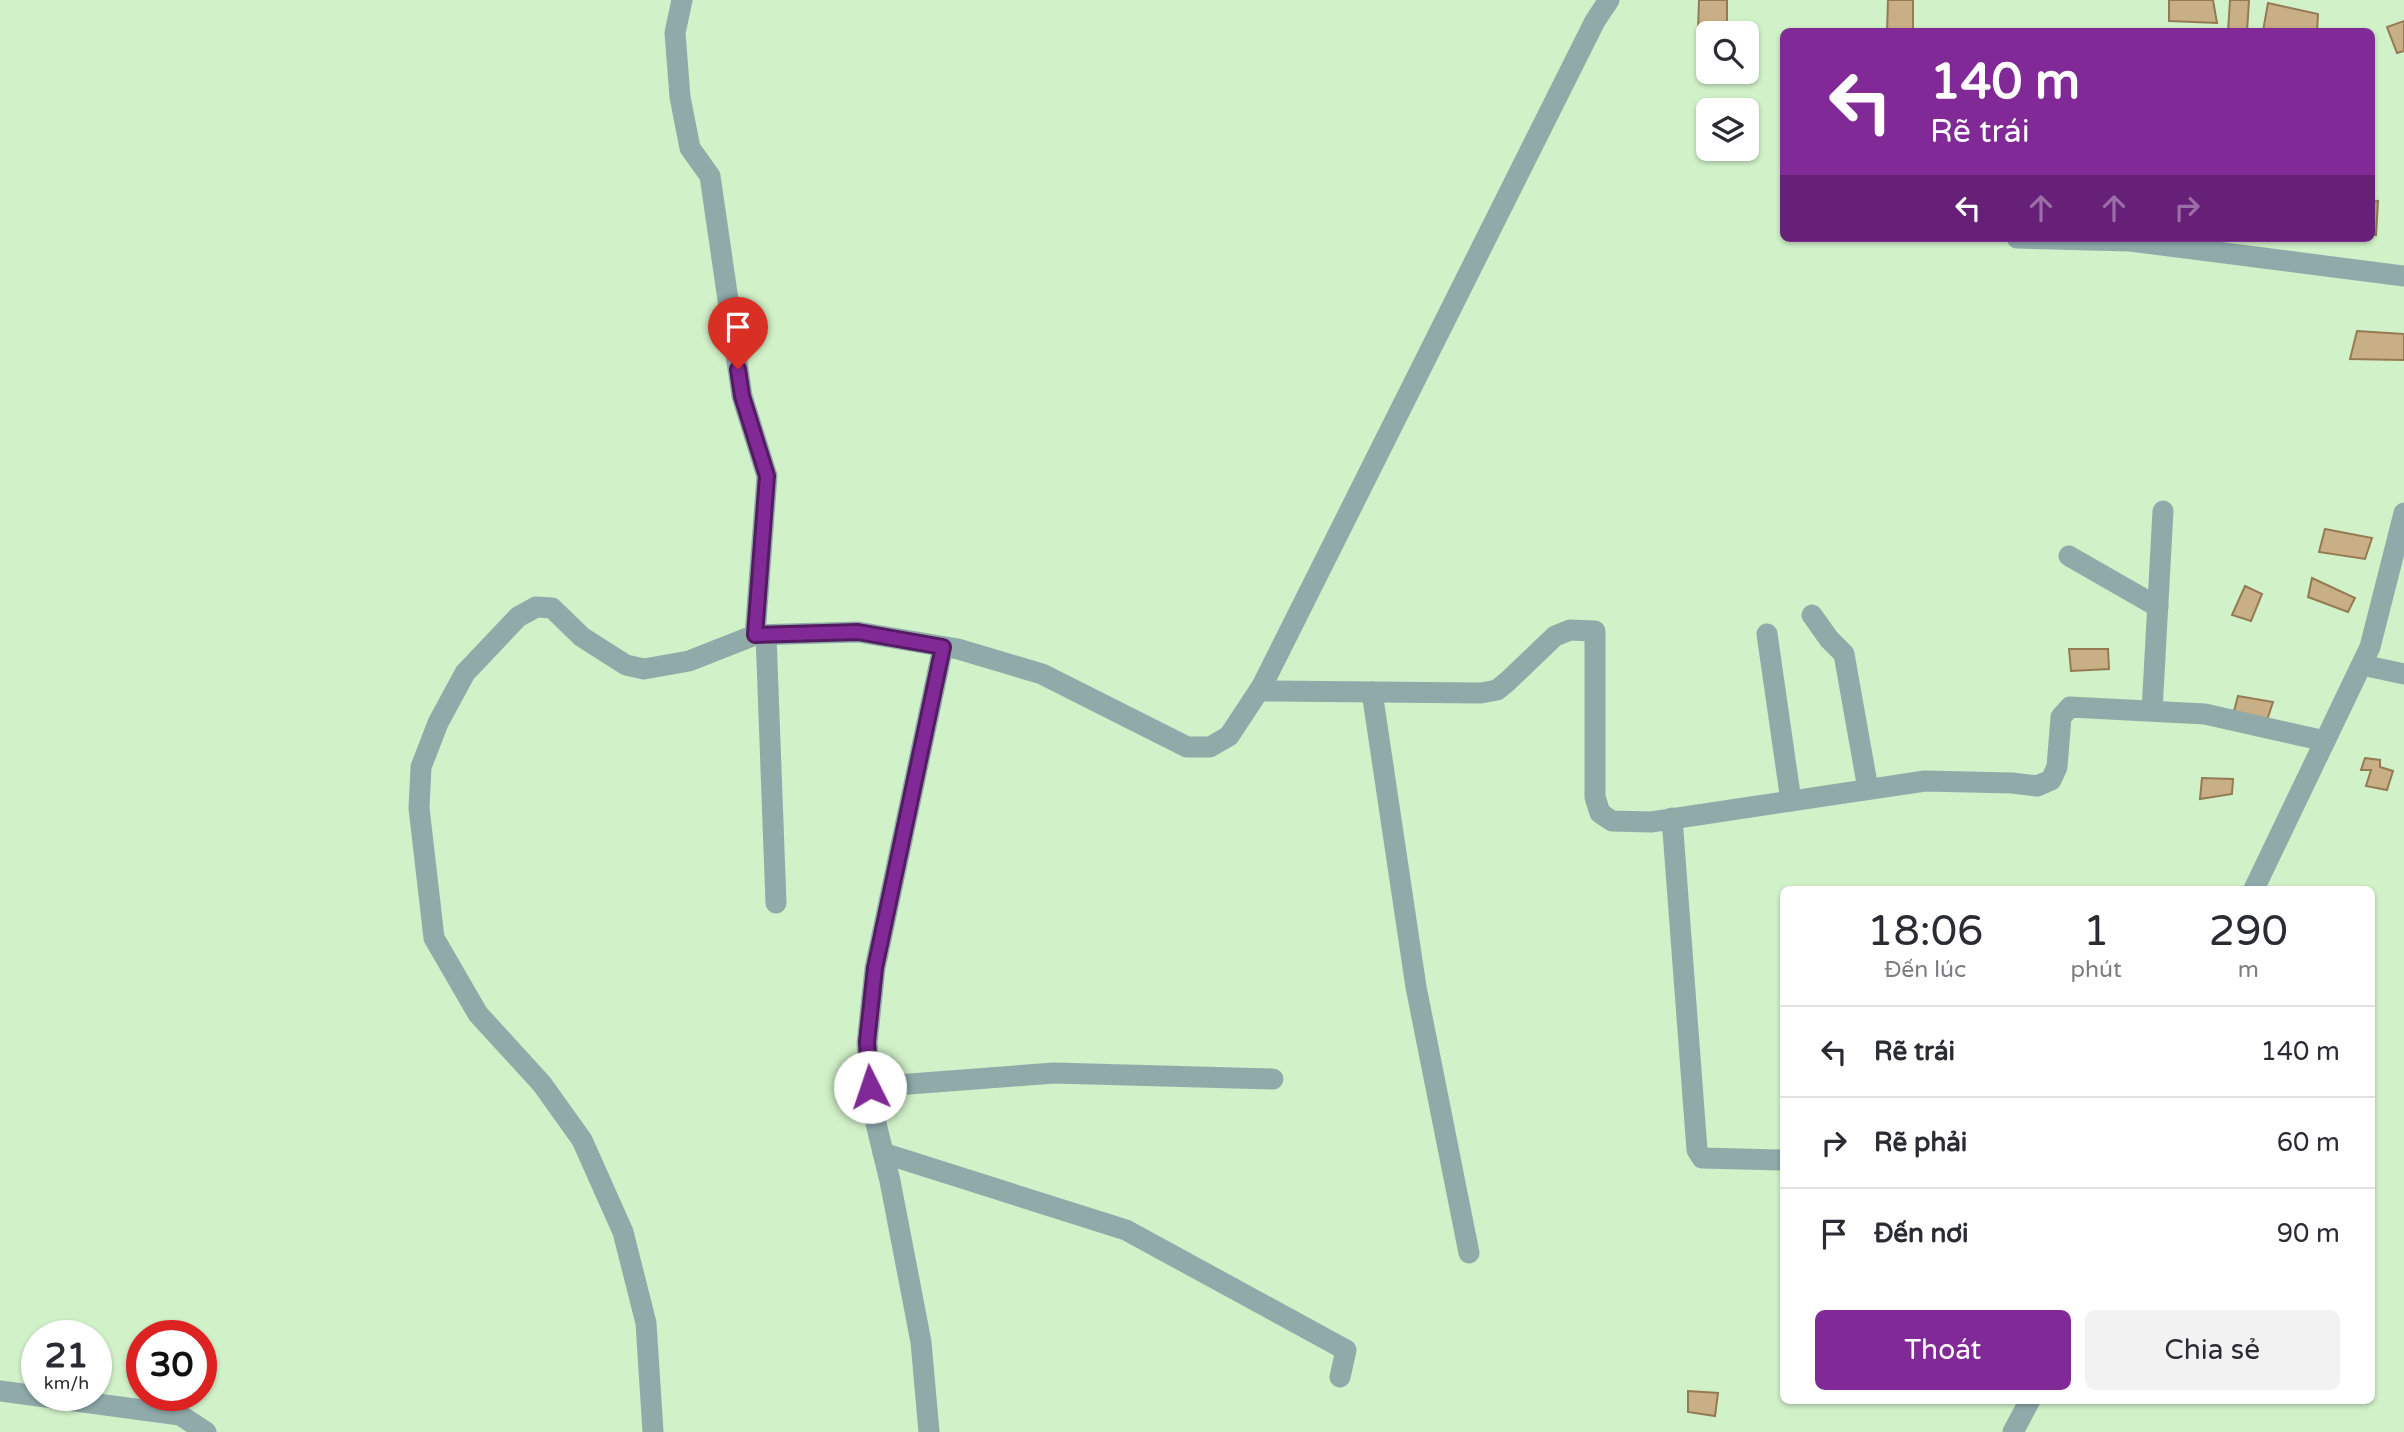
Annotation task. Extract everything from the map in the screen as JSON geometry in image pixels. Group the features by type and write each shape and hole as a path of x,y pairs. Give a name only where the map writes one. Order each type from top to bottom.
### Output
{"street":[{"path":"682,0 676,33 680,97 690,148 710,176 742,396 767,476 760,635 776,903"},
{"path":"653,1432 646,1323 623,1232 613,1209 582,1140 542,1084 478,1014 434,938 419,808 421,767 438,723 465,673 518,617 536,607 552,608 582,637 626,666 644,669 689,661 760,635 858,632 943,647 1042,674 1187,747 1210,747 1229,736 1259,691 1595,21 1609,0"},
{"path":"2138,242 2404,276"},
{"path":"2152,711 2163,511"},
{"path":"2254,886 2370,647 2404,513"},
{"path":"2069,556 2158,607"},
{"path":"1812,615 1844,654 1868,789"},
{"path":"1259,691 1481,694 1497,690 1555,636 1570,630 1595,631 1595,797 1600,813 1612,821 1651,822 1925,781 2037,786 2052,780 2057,766 2061,717 2070,707 2205,714 2325,741"},
{"path":"1767,634 1791,801"},
{"path":"929,1432 921,1342 871,1103 867,1042 875,968 943,647"},
{"path":"2362,665 2404,674"},
{"path":"1372,692 1416,987 1469,1253"},
{"path":"1672,818 1697,1150 1702,1158 1780,1160"},
{"path":"870,1087 1055,1073 1273,1079"},
{"path":"883,1153 1126,1230 1346,1350 1340,1377"},
{"path":"0,1391 180,1415 206,1432"},
{"path":"2012,1432 2027,1404"}],"building":[{"path":"1699,0 1727,0 1727,21 1698,21"},
{"path":"1888,0 1913,0 1913,28 1887,28"},
{"path":"2169,0 2213,0 2217,23 2169,21"},
{"path":"2230,0 2249,0 2247,28 2228,28"},
{"path":"2268,3 2318,14 2317,28 2264,28"},
{"path":"2404,21 2404,51 2397,53 2387,27"},
{"path":"2375,201 2378,201 2376,235 2375,235"},
{"path":"2357,331 2404,334 2404,360 2350,359"},
{"path":"2325,529 2372,538 2365,559 2319,552"},
{"path":"2312,578 2355,598 2348,612 2308,597"},
{"path":"2245,586 2262,594 2251,621 2232,615"},
{"path":"2069,649 2108,649 2109,669 2071,671"},
{"path":"2238,696 2273,702 2267,720 2234,711"},
{"path":"2365,758 2380,760 2380,767 2393,771 2387,790 2366,786 2371,770 2361,770"},
{"path":"2202,778 2233,779 2232,794 2200,799"},
{"path":"1688,1391 1718,1393 1715,1416 1688,1412"}],"route":[{"path":"738,369 742,396 767,476 755,635 858,632 943,647 875,968 867,1042 870,1087"}]}
